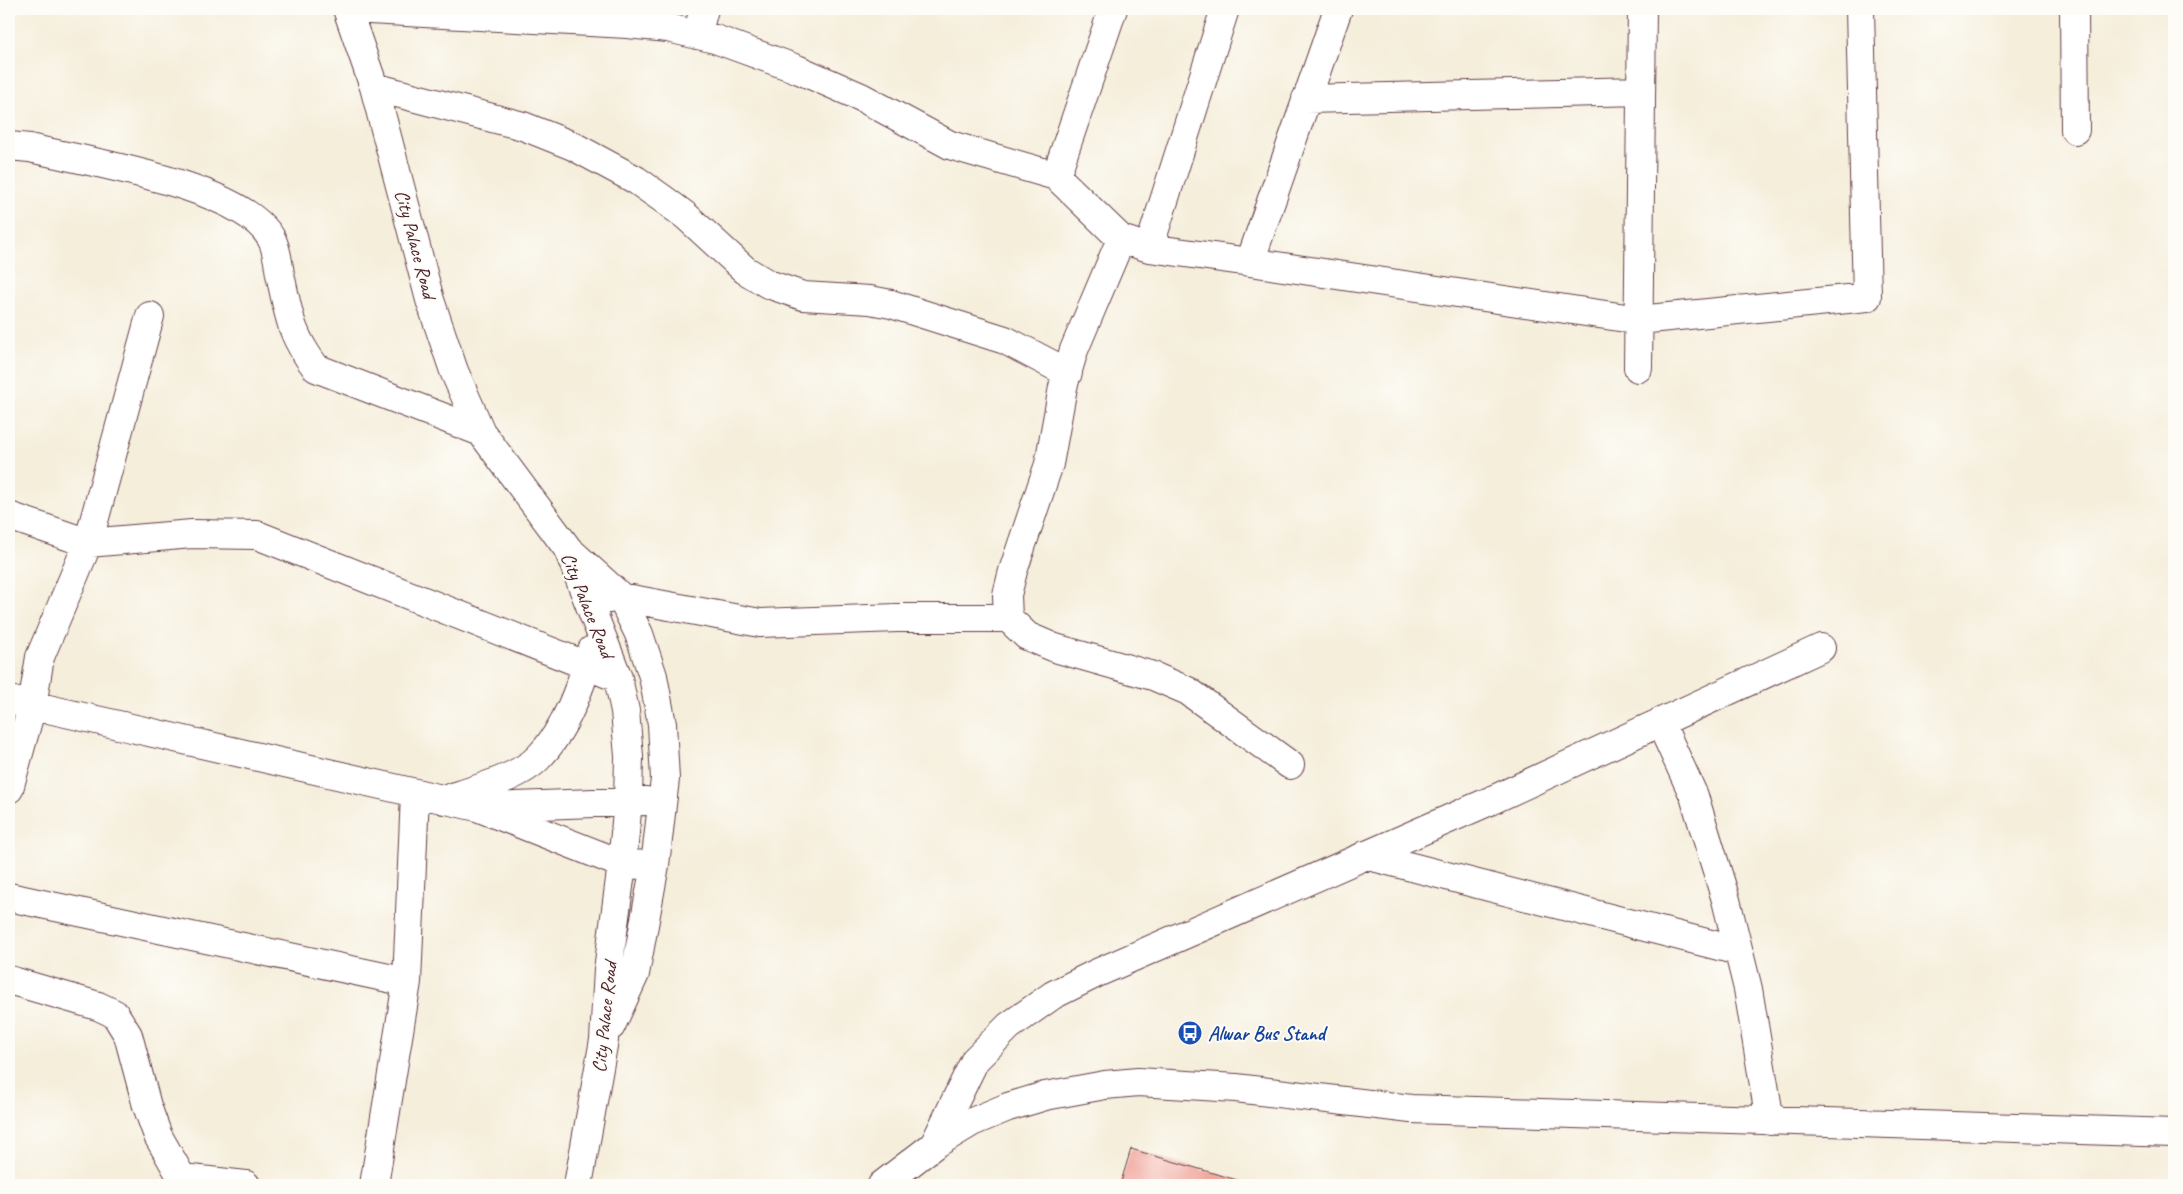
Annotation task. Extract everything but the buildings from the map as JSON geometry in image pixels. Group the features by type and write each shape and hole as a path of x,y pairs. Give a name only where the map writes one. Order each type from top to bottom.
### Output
{"street":[{"name":"City Palace Road","path":"347,9 374,86 430,300 454,371 481,432 568,549 598,631 618,678 625,711 629,756 628,802 622,864 608,970 604,1040 578,1185"},
{"path":"351,9 627,24 668,28 715,39 797,69 861,97 950,145 1056,176 1121,239 1149,248 1638,320 1867,297 1860,9"},
{"path":"697,35 704,9"},
{"path":"1056,176 1113,9"},
{"path":"1149,248 1225,9"},
{"path":"1250,262 1338,9"},
{"path":"1638,368 1642,9"},
{"path":"2074,9 2075,130"},
{"path":"374,86 523,126 573,146 636,180 656,194 686,216 745,270 768,284 803,296 870,300 891,304 1005,340 1068,373"},
{"path":"1306,99 1641,92"},
{"path":"9,146 30,148 164,180 210,195 255,218 271,238 291,328 302,350 316,368 481,432"},
{"path":"1008,618 1007,595 1013,571 1049,464 1074,350 1121,239"},
{"path":"9,789 20,703 88,543 150,316"},
{"path":"9,516 88,543 192,534 257,535 618,678"},
{"path":"568,549 621,597 639,634 653,676 662,724 665,779 655,865 635,974 604,1040"},
{"path":"588,602 621,597 760,623 896,618 1008,618 1027,636 1055,648 1144,674 1188,691 1290,765"},
{"path":"444,800 506,779 537,760 561,729 587,666 598,631"},
{"path":"934,1145 975,1060 1009,1026 1053,995 1096,973 1490,801 1821,648"},
{"path":"20,703 477,807 622,864 655,865"},
{"path":"1660,722 1694,796 1726,900 1748,989 1770,1121"},
{"path":"374,1185 407,982 415,794"},
{"path":"477,807 662,801"},
{"path":"1365,855 1738,950"},
{"path":"9,897 407,982"},
{"path":"9,980 98,1006 115,1014 128,1035 158,1136 181,1181 246,1185"},
{"path":"882,1185 934,1145 972,1122 1008,1107 1062,1093 1105,1085 1138,1082 1236,1088 1411,1109 2174,1133"}],"place":[{"name":"Alwar Bus Stand","path":"1190,1033"}]}
